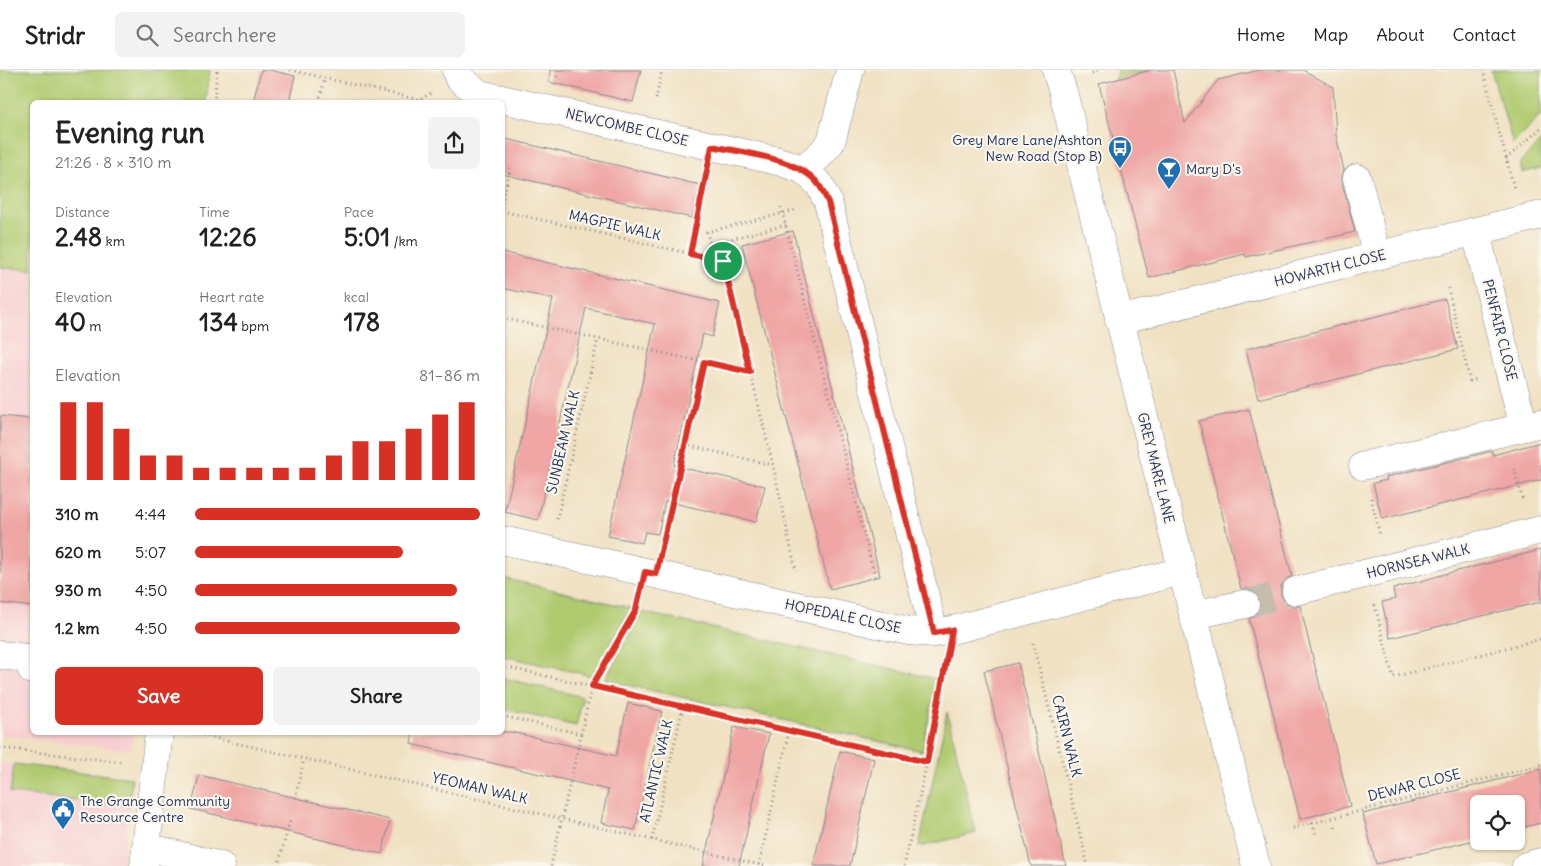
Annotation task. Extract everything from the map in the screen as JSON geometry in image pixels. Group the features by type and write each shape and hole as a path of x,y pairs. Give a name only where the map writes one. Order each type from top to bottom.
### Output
{"street":[{"name":"NEWCOMBE CLOSE","path":"456,70 458,77 479,94 778,160 802,169 819,184 828,202 943,631"},
{"path":"802,169 818,158 831,142 850,70"},
{"name":"GREY MARE LANE","path":"1056,70 1256,866"},
{"path":"1358,178 1378,256"},
{"name":"HOWARTH CLOSE","path":"1119,320 1541,215"},
{"name":"PENFAIR CLOSE","path":"1476,232 1524,427"},
{"path":"1363,466 1524,427"},
{"name":"HORNSEA WALK","path":"1296,591 1536,532"},
{"name":"HOPEDALE CLOSE","path":"505,541 909,631 943,631 1182,571"},
{"path":"1193,615 1245,604"},
{"path":"0,655 26,658 30,666"},
{"path":"160,735 145,857 221,866"},
{"path":"1526,866 1541,862"}],"path":[{"path":"214,100 218,70"},
{"path":"290,70 415,100"},
{"path":"1092,74 1099,70"},
{"path":"1483,70 1506,159 1541,128"},
{"path":"319,100 324,78"},
{"path":"690,254 712,146"},
{"path":"505,190 511,165"},
{"path":"781,207 875,578"},
{"name":"MAGPIE WALK","path":"505,212 723,261 750,372"},
{"path":"779,214 707,232 710,244 786,225"},
{"path":"505,319 750,372 773,465 804,608"},
{"name":"SUNBEAM WALK","path":"550,551 598,339"},
{"path":"552,866 592,686 636,610 650,573 685,445 704,362"},
{"path":"1524,427 1536,532"},
{"path":"685,445 773,465"},
{"path":"1363,466 1393,677 1541,639"},
{"name":"CAIRN WALK","path":"1026,611 1088,866"},
{"path":"904,866 927,762 943,631"},
{"path":"505,667 927,762"},
{"name":"ATLANTIC WALK","path":"652,840 683,707"},
{"path":"505,717 582,734"},
{"path":"759,865 789,731"},
{"name":"YEOMAN WALK","path":"203,735 765,866"},
{"path":"0,748 156,766"},
{"path":"295,798 304,759"},
{"name":"DEWAR CLOSE","path":"1294,828 1541,764"},
{"path":"278,866 290,821"},
{"path":"1312,822 1316,834"}],"shaded area":[{"path":"0,70 210,70 206,100 30,100 30,735 133,735 131,750 0,735"},
{"name":"The Grange Community Resource Centre","path":"0,763 132,778 122,866 0,866"}],"green space":[{"path":"0,70 210,70 206,100 30,100 30,270 0,267"},
{"path":"1118,70 1151,70 1114,80"},
{"path":"1491,70 1541,70 1541,115 1513,144"},
{"path":"1541,141 1541,168 1522,173 1520,162"},
{"path":"505,578 631,608 592,676 505,656"},
{"path":"642,612 937,679 922,751 605,680"},
{"path":"505,678 583,697 576,726 505,709"},
{"path":"947,712 976,833 919,847"},
{"path":"14,764 132,778 129,806 10,793"}],"building":[{"path":"261,70 270,70 295,76 289,100 254,100"},
{"path":"550,70 641,70 633,102 549,82"},
{"path":"1151,70 1173,70 1185,123 1218,80 1259,70 1303,70 1333,87 1336,135 1344,170 1342,182 1355,232 1246,257 1245,254 1149,278 1099,84"},
{"path":"505,139 700,185 692,218 505,175"},
{"path":"793,231 880,576 830,589 742,244"},
{"path":"505,253 720,303 712,337 703,334 674,466 765,486 756,522 665,501 658,534 645,532 642,543 608,536 655,324 586,308 538,520 505,512 553,299 505,289"},
{"path":"1445,299 1458,349 1258,399 1246,349"},
{"path":"1249,409 1292,576 1286,579 1281,586 1281,595 1284,601 1291,606 1300,606 1350,806 1300,819 1249,619 1256,615 1260,609 1260,600 1256,593 1250,589 1241,589 1199,421"},
{"path":"0,416 30,419 30,607 0,603"},
{"path":"1541,442 1541,480 1382,519 1373,483 1387,480 1386,477 1492,451 1493,455"},
{"path":"1541,550 1541,602 1390,638 1382,602 1395,599 1393,589"},
{"path":"1018,663 1066,866 1031,866 984,671"},
{"path":"628,703 662,711 635,830 601,823 608,790 411,744 412,735 505,735 505,732 511,732 616,756"},
{"path":"734,727 769,734 739,866 703,866"},
{"path":"840,751 874,759 850,866 813,866"},
{"path":"1541,769 1541,823 1525,827 1525,795 1470,795 1470,841 1376,864 1363,814"},
{"path":"199,775 390,820 382,854 191,809"}],"tunnel":[{"path":"1245,604 1296,591"}],"place":[{"name":"Grey Mare Lane/Ashton New Road (Stop B)","path":"1120,169"},
{"name":"Mary D's","path":"1169,190"},
{"name":"The Grange Community Resource Centre","path":"63,830"}],"route":[{"path":"712,146 778,160 802,169 819,184 828,202 934,633 952,630 927,762 592,686 636,610 645,572 656,574 704,362 750,372 723,261 690,254 712,146"}]}
